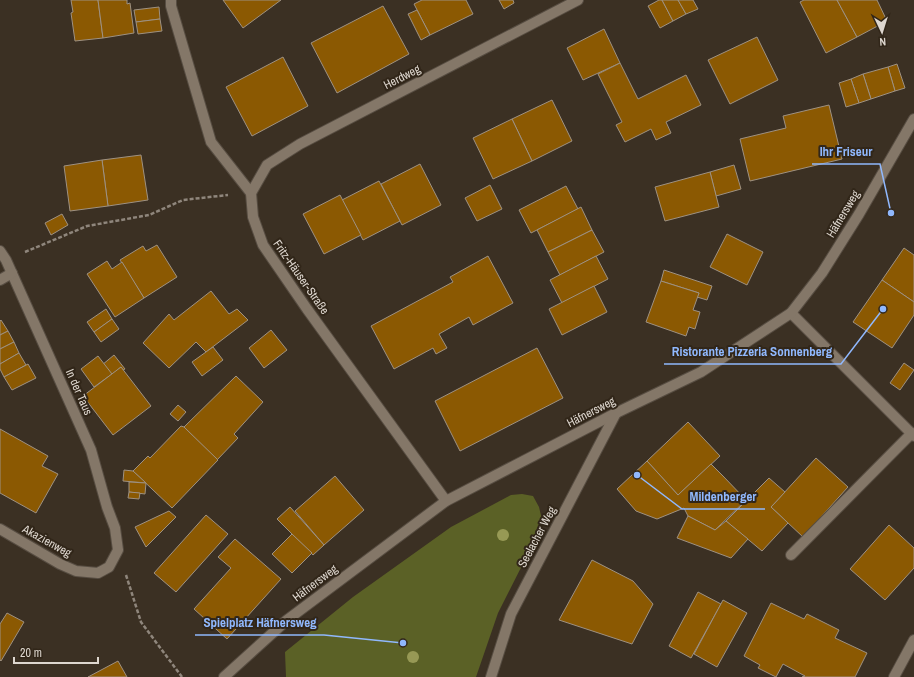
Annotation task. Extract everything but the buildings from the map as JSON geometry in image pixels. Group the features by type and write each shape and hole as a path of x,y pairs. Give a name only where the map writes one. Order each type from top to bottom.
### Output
{"street":[{"path":"171,0 171,6 211,142 251,193"},
{"name":"Herdweg","path":"251,193 268,165 300,144 578,0"},
{"name":"Häfnersweg","path":"224,677 287,620 446,501 616,413 701,372 791,313 822,273 859,214 914,119"},
{"name":"Fritz-Häuser-Straße","path":"251,193 253,217 263,245 307,309 446,501"},
{"name":"In der Taus","path":"0,251 12,273 91,450 107,507 115,528 118,550"},
{"path":"0,280 12,273"},
{"path":"791,313 913,435 791,555"},
{"name":"Seelacher Weg","path":"491,677 511,614 616,413"},
{"name":"Akazienweg","path":"0,529 60,564 76,571 98,573 109,567 118,550"},
{"path":"894,677 914,640"}],"path":[{"path":"6,260 87,226 149,215 183,200 251,193"},
{"path":"118,550 141,622 182,677"}],"green space":[{"path":"522,494 533,496 539,507 543,524 498,613 476,677 286,677 285,652 353,597 451,527 511,495"}],"place":[{"name":"Ihr Friseur","path":"891,213"},
{"name":"Ristorante Pizzeria Sonnenberg","path":"883,309"},
{"name":"Mildenberger","path":"637,475"},
{"name":"Spielplatz Häfnersweg","path":"403,643"}]}
